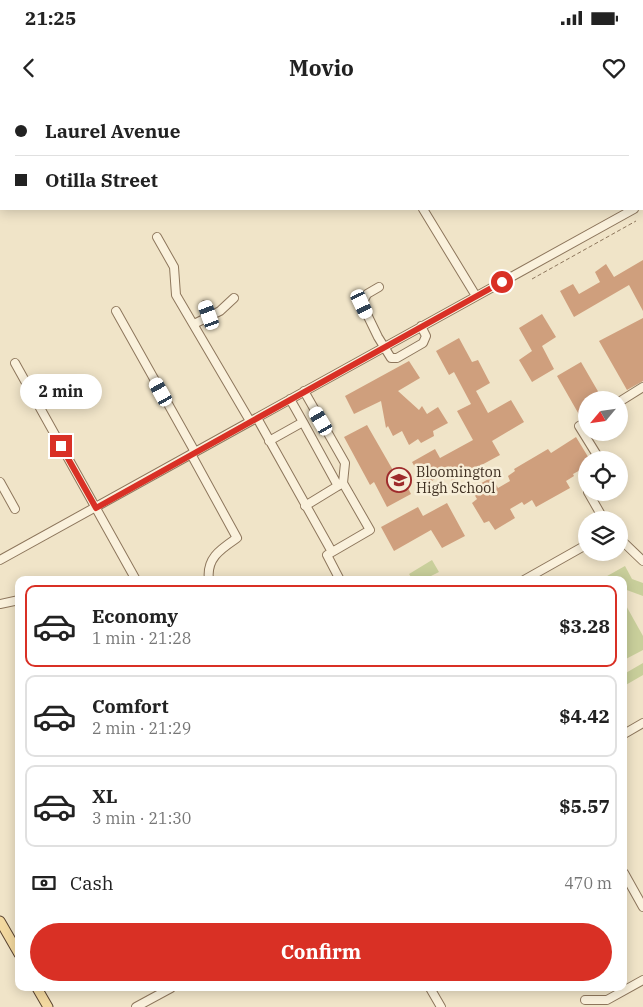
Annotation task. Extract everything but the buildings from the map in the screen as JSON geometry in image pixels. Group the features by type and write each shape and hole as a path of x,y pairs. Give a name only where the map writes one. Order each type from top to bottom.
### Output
{"main road":[{"path":"0,922 15,947"},
{"path":"39,991 48,1007"}],"street":[{"path":"425,210 476,296"},
{"path":"0,560 632,210"},
{"path":"157,237 174,267 176,295 253,420 269,441 332,552"},
{"path":"379,287 367,294 362,304 391,358 397,358 423,343 426,336 421,326"},
{"path":"194,324 220,310 234,298"},
{"path":"206,305 209,315"},
{"path":"116,311 237,538 218,552 210,562 209,576"},
{"path":"15,363 134,576"},
{"path":"628,396 643,387"},
{"path":"304,391 346,463 340,484 305,506"},
{"path":"290,399 340,484 370,530 327,555 338,576"},
{"path":"269,441 303,422"},
{"path":"0,482 15,508"},
{"path":"628,547 643,561"},
{"path":"531,576 578,550"},
{"path":"0,604 15,601"},
{"path":"627,732 643,723"},
{"path":"627,877 640,895 643,907"},
{"path":"627,989 643,980"},
{"path":"136,1007 165,991"},
{"path":"432,991 441,1007"},
{"path":"585,1000 607,1000 623,991"}],"path":[{"path":"532,279 636,221"}],"green space":[{"path":"432,560 439,572 431,576 410,576 409,574"},
{"path":"625,566 632,579 643,583 643,596 627,590 627,576 607,576"},
{"path":"627,607 643,636 643,650 627,658"},
{"path":"643,663 643,675 627,684 627,672"}],"place":[{"name":"Bloomington High School","path":"399,480"}],"route":[{"path":"61,446 96,508 502,282"}]}
